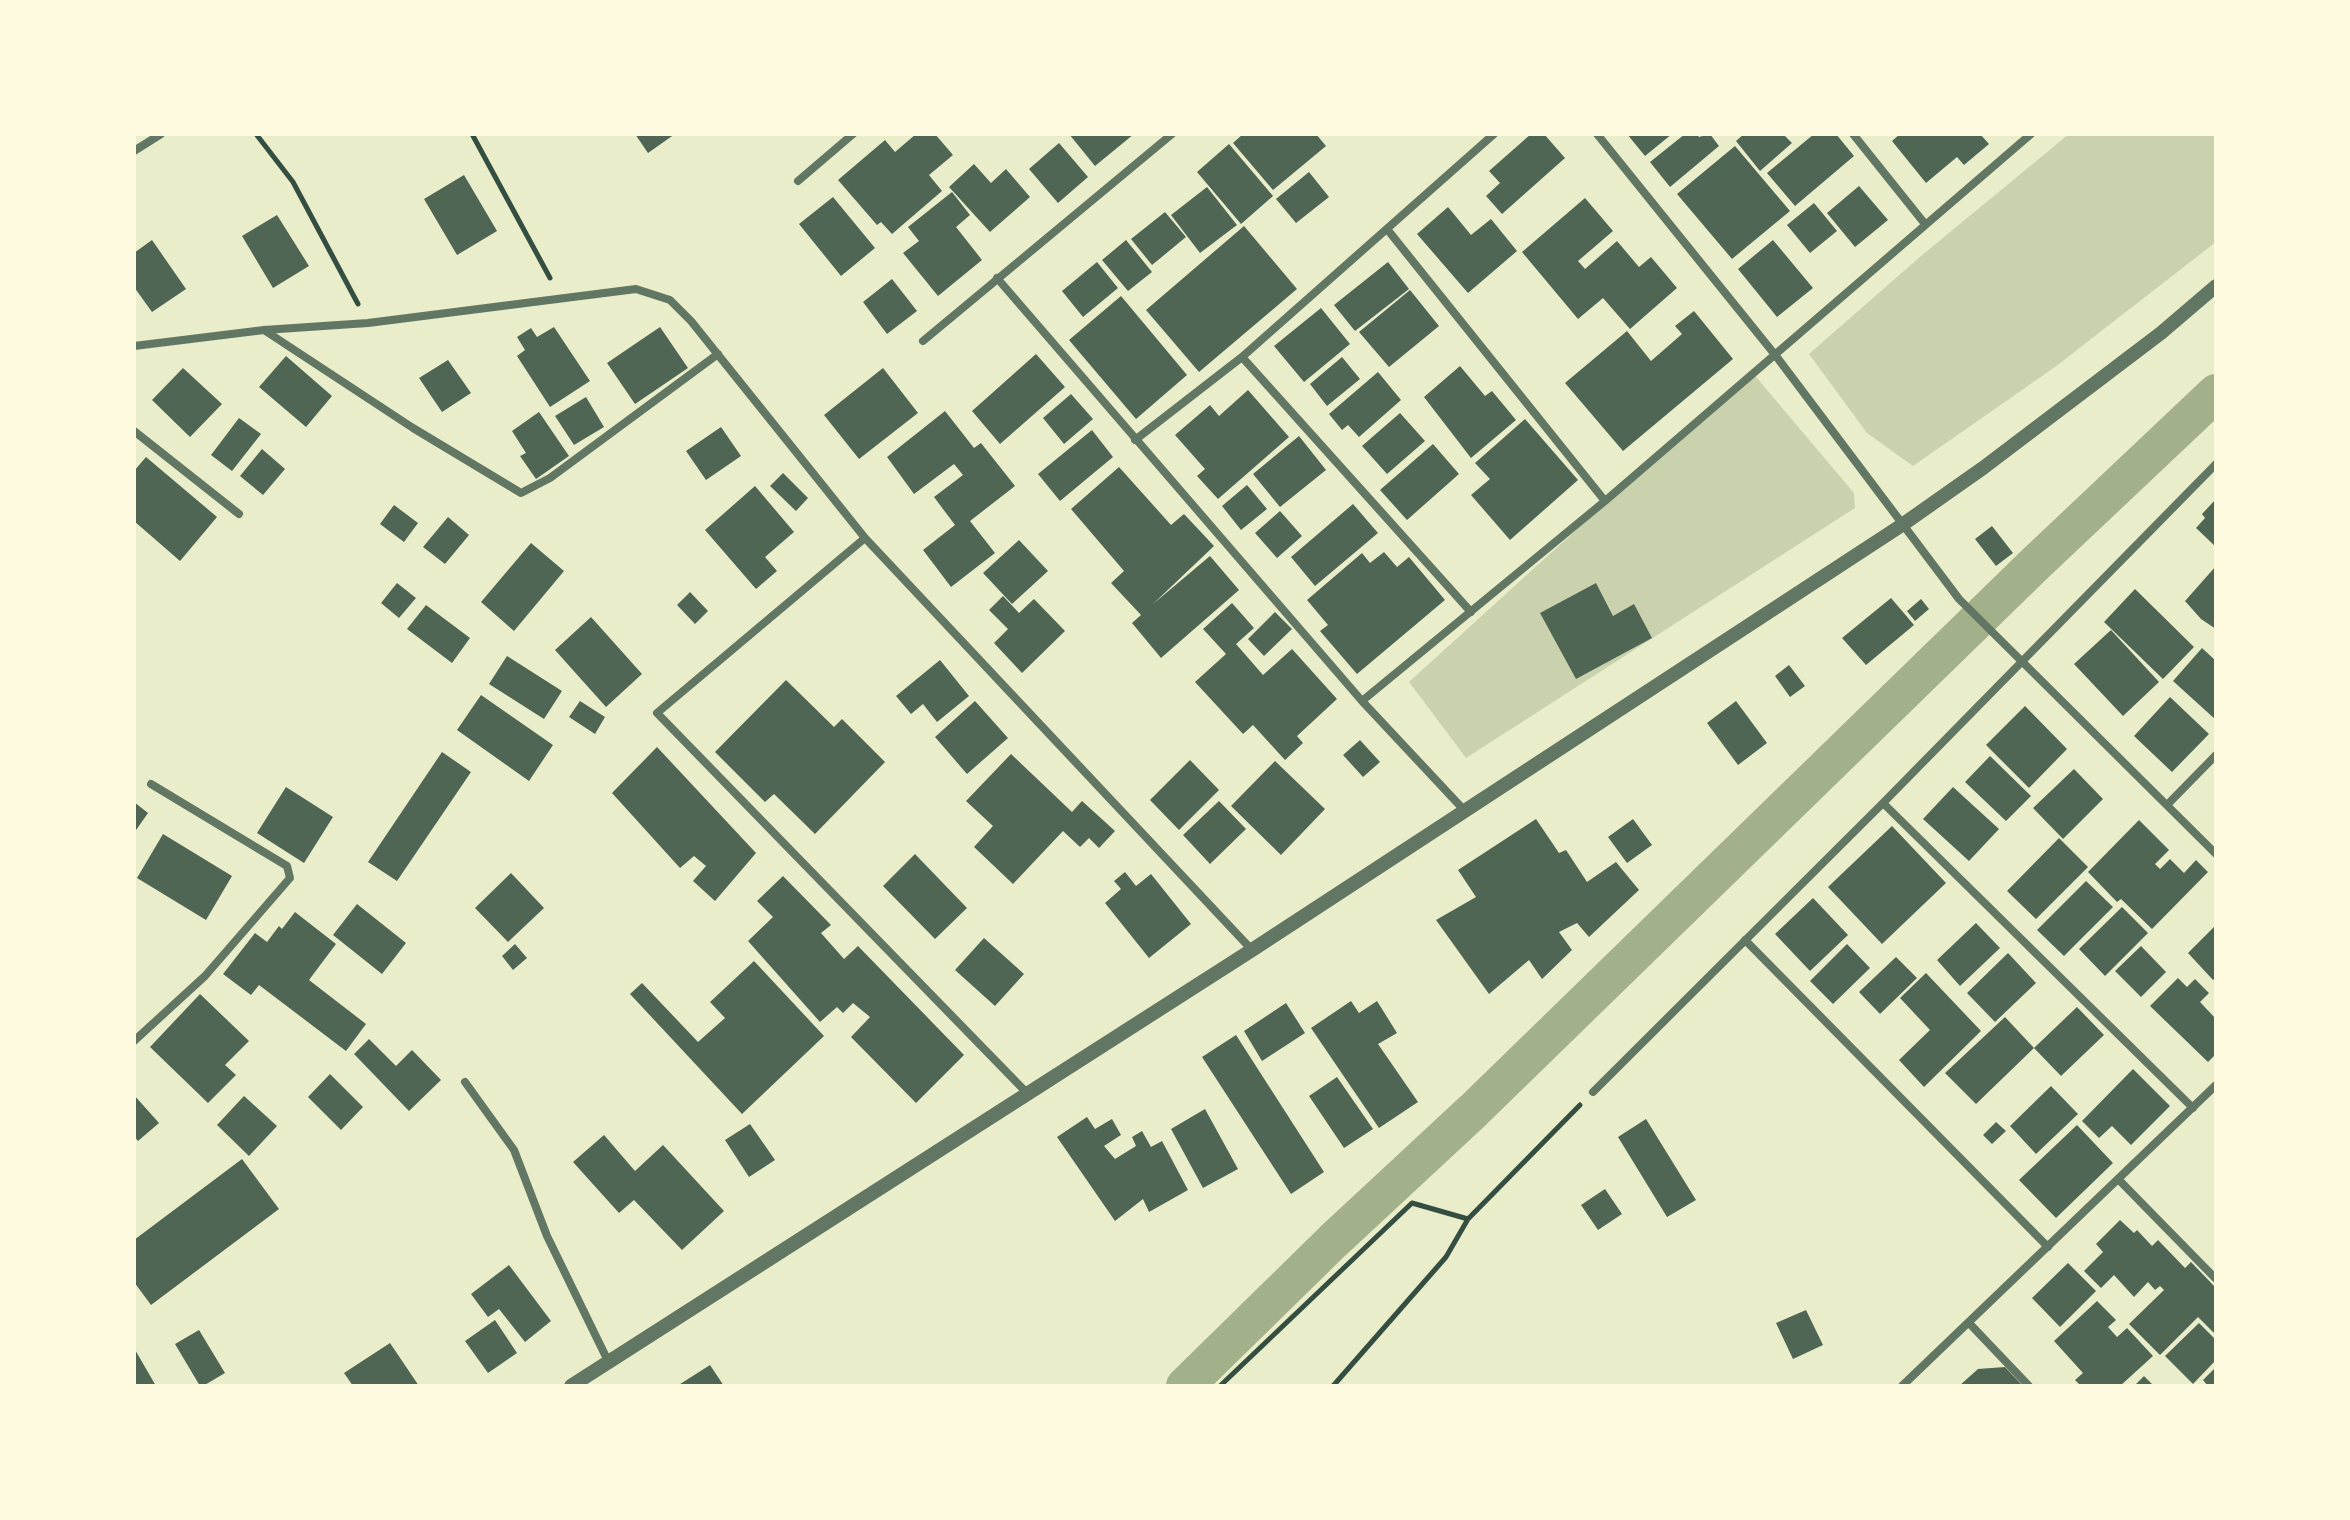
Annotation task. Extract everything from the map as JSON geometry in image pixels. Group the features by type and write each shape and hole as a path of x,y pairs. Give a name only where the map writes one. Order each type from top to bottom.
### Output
{"street":[{"path":"134,151 161,134"},
{"path":"798,181 853,134"},
{"path":"923,341 1172,134"},
{"path":"1135,440 1242,357 1494,134"},
{"path":"1597,134 1776,356 1959,599 2216,854"},
{"path":"1853,134 1925,224"},
{"path":"1362,701 1605,501 2031,134"},
{"path":"1387,229 1605,501"},
{"path":"997,278 1362,701 1464,810"},
{"path":"571,1386 1252,950 1902,525 2138,351 2216,286"},
{"path":"134,346 264,330 368,323 636,289 670,300 718,354 865,538 1252,950"},
{"path":"264,330 413,428 521,493 550,478 718,354"},
{"path":"1242,357 1471,612"},
{"path":"134,431 239,514"},
{"path":"1593,1092 2216,464"},
{"path":"865,538 657,713 1027,1093"},
{"path":"2167,805 2216,755"},
{"path":"134,1041 205,976 290,878 287,866 151,784"},
{"path":"1883,803 2193,1108"},
{"path":"1745,940 2048,1247"},
{"path":"465,1082 514,1150 547,1236 609,1363"},
{"path":"1902,1386 2216,1085"},
{"path":"2119,1180 2216,1279"},
{"path":"1969,1323 2029,1386"}],"path":[{"path":"256,134 293,182 368,323"},
{"path":"472,134 561,298"},
{"path":"1333,1386 1446,1257 1468,1219 1593,1092"},
{"path":"1220,1386 1412,1203 1468,1219"}],"green space":[{"path":"2069,134 2216,134 2216,242 2055,367 1913,466 1867,433 1809,354 1921,256"},
{"path":"1751,371 1854,493 1855,508 1466,758 1409,682"}],"building":[{"path":"635,134 675,134 648,153"},
{"path":"916,134 935,134 953,155 929,175 942,191 892,234 881,222 877,225 838,180 885,140 895,152"},
{"path":"1069,134 1134,134 1095,166"},
{"path":"1243,134 1316,134 1326,146 1273,190 1233,143"},
{"path":"1531,134 1544,134 1565,158 1502,214 1486,196 1500,183 1489,171"},
{"path":"1627,134 1672,134 1645,156"},
{"path":"1685,134 1697,134 1699,137 1710,134 1719,146 1670,187 1650,162"},
{"path":"1744,134 1783,134 1792,143 1760,171 1736,141"},
{"path":"1814,134 1836,134 1854,156 1795,206 1767,173"},
{"path":"1900,134 1980,134 1989,144 1964,165 1957,157 1926,183 1892,141"},
{"path":"1059,143 1088,177 1058,203 1029,169"},
{"path":"1229,144 1273,196 1241,224 1197,172"},
{"path":"1735,146 1790,211 1732,259 1677,194"},
{"path":"974,164 991,183 1006,169 1030,197 990,232 949,187"},
{"path":"1309,172 1329,197 1296,223 1276,199"},
{"path":"464,175 497,231 457,255 424,199"},
{"path":"1859,186 1888,220 1855,247 1827,213"},
{"path":"1207,187 1237,225 1200,253 1171,215"},
{"path":"952,192 970,215 956,227 982,260 938,296 903,253 919,241 908,227"},
{"path":"833,197 875,248 841,276 799,224"},
{"path":"1585,198 1613,231 1578,261 1585,269 1617,241 1639,267 1651,257 1677,288 1630,329 1603,298 1578,319 1522,252"},
{"path":"1814,203 1837,231 1810,253 1787,225"},
{"path":"1448,207 1471,235 1491,219 1517,251 1468,293 1417,234"},
{"path":"1165,212 1186,237 1152,265 1131,239"},
{"path":"277,215 309,266 273,288 242,236"},
{"path":"1244,226 1297,289 1199,372 1146,310"},
{"path":"152,240 186,289 152,312 134,287 134,253"},
{"path":"1126,240 1152,272 1128,291 1102,260"},
{"path":"1773,240 1813,288 1777,317 1738,269"},
{"path":"1097,262 1118,288 1083,317 1062,291"},
{"path":"1388,262 1409,289 1355,331 1334,305"},
{"path":"892,279 917,311 887,334 863,302"},
{"path":"1410,290 1439,326 1389,367 1359,332"},
{"path":"1121,296 1187,375 1136,419 1069,340"},
{"path":"1321,308 1350,344 1304,382 1274,346"},
{"path":"1694,311 1733,359 1623,451 1565,383 1627,331 1651,361 1682,334 1675,326"},
{"path":"554,327 590,381 550,407 517,356 525,350 517,337 531,328 537,337"},
{"path":"660,327 688,368 635,404 607,363"},
{"path":"1036,354 1065,387 1000,444 972,411"},
{"path":"286,356 332,396 306,427 259,387"},
{"path":"1342,357 1360,379 1327,406 1310,384"},
{"path":"448,360 471,393 442,412 419,378"},
{"path":"1460,366 1485,396 1492,391 1516,420 1471,458 1424,397"},
{"path":"183,368 222,404 190,437 152,400"},
{"path":"883,368 918,413 859,459 824,415"},
{"path":"1378,372 1401,400 1359,437 1348,425 1342,430 1329,414"},
{"path":"1248,390 1289,437 1218,499 1197,476 1205,469 1175,435 1210,405 1219,416"},
{"path":"1071,394 1093,419 1064,444 1043,418"},
{"path":"586,397 604,427 574,445 555,416"},
{"path":"945,411 974,448 981,443 1015,486 970,521 995,553 951,587 923,550 955,525 934,497 963,475 954,464 914,494 887,457"},
{"path":"539,412 569,456 536,479 520,456 526,453 512,431"},
{"path":"1400,413 1425,441 1387,474 1362,446"},
{"path":"239,418 261,434 232,471 211,455"},
{"path":"1525,419 1578,480 1510,540 1471,495 1490,479 1475,463"},
{"path":"721,427 741,456 706,480 686,451"},
{"path":"1092,430 1113,457 1060,501 1038,474"},
{"path":"1299,436 1326,470 1280,507 1253,474"},
{"path":"1433,444 1459,474 1407,520 1380,490"},
{"path":"262,449 285,469 263,495 240,476"},
{"path":"146,457 217,517 180,561 134,521 134,471"},
{"path":"1119,467 1171,525 1184,514 1214,546 1153,604 1210,556 1239,590 1161,658 1132,623 1141,615 1111,583 1124,571 1071,509"},
{"path":"783,473 808,498 796,511 770,486"},
{"path":"1247,485 1267,509 1241,530 1222,506"},
{"path":"755,486 794,532 765,557 777,571 756,589 705,530"},
{"path":"2216,499 2216,547 2196,528 2205,518 2202,514"},
{"path":"1353,504 1378,533 1315,586 1291,557"},
{"path":"394,505 418,523 404,542 380,524"},
{"path":"1280,511 1302,536 1277,558 1255,533"},
{"path":"448,517 469,535 445,564 423,547"},
{"path":"1992,526 2013,553 1996,566 1975,539"},
{"path":"1019,540 1048,571 1012,604 983,573"},
{"path":"531,543 564,571 514,631 481,602"},
{"path":"1384,552 1397,567 1409,557 1445,600 1357,674 1320,631 1328,625 1307,600 1362,553 1370,563"},
{"path":"2216,566 2216,629 2201,619 2185,601"},
{"path":"397,583 416,598 399,618 381,603"},
{"path":"1596,583 1613,616 1634,604 1652,638 1576,679 1540,613"},
{"path":"2135,589 2194,647 2163,679 2104,622"},
{"path":"690,592 708,611 695,624 677,605"},
{"path":"1003,596 1019,613 1034,599 1065,631 1022,673 994,643 1008,629 989,610"},
{"path":"1891,598 1914,625 1866,665 1842,638"},
{"path":"1921,599 1929,609 1915,621 1907,611"},
{"path":"1232,603 1254,628 1236,644 1263,675 1292,649 1337,699 1297,736 1303,743 1285,760 1253,725 1243,734 1195,682 1226,654 1203,629"},
{"path":"426,605 470,638 452,663 407,629"},
{"path":"1275,612 1292,629 1264,656 1248,639"},
{"path":"591,617 642,674 606,707 555,650"},
{"path":"2111,630 2159,682 2123,716 2074,664"},
{"path":"2202,648 2216,661 2216,720 2173,681"},
{"path":"507,656 562,691 544,719 489,684"},
{"path":"940,660 969,696 937,722 923,704 911,714 896,696"},
{"path":"1789,665 1805,686 1790,697 1775,676"},
{"path":"786,680 834,727 842,719 885,762 815,834 774,794 765,802 715,752"},
{"path":"481,695 553,745 529,781 457,730"},
{"path":"2170,697 2209,734 2172,772 2134,736"},
{"path":"580,701 605,717 595,734 569,717"},
{"path":"975,701 1008,738 967,774 935,737"},
{"path":"1736,701 1767,743 1738,765 1707,723"},
{"path":"2025,706 2067,749 2029,788 1986,745"},
{"path":"1360,740 1380,762 1363,777 1343,755"},
{"path":"657,747 756,853 715,901 693,881 706,866 694,856 680,868 612,793"},
{"path":"442,752 471,772 397,881 368,862"},
{"path":"1011,754 1072,812 1082,801 1115,831 1099,848 1089,838 1080,847 1063,831 1013,884 974,847 993,826 966,801"},
{"path":"1990,756 2031,796 2006,821 1965,782"},
{"path":"1190,760 1219,790 1179,830 1150,800"},
{"path":"1275,761 1325,809 1281,855 1231,806"},
{"path":"2074,769 2103,799 2063,839 2033,808"},
{"path":"286,787 333,817 304,863 257,833"},
{"path":"1953,787 1999,829 1969,861 1923,819"},
{"path":"1219,801 1246,829 1210,864 1183,835"},
{"path":"134,802 148,813 134,833"},
{"path":"1536,819 1559,853 1566,850 1587,882 1616,862 1639,890 1589,937 1577,923 1559,932 1572,950 1542,979 1529,960 1489,994 1436,920 1476,897 1458,870"},
{"path":"1633,819 1652,845 1627,863 1608,837"},
{"path":"2139,820 2169,850 2155,864 2160,869 2170,859 2184,873 2196,860 2208,872 2152,929 2121,899 2117,902 2088,872"},
{"path":"1892,826 1946,883 1882,944 1828,887"},
{"path":"163,834 232,876 206,920 137,878"},
{"path":"2059,838 2088,867 2036,919 2007,891"},
{"path":"915,854 967,908 935,939 883,886"},
{"path":"1125,872 1136,886 1151,874 1191,924 1149,958 1105,903 1121,889 1114,881"},
{"path":"511,873 544,908 508,942 475,908"},
{"path":"783,876 831,925 821,933 844,959 858,946 964,1055 916,1103 851,1037 870,1017 853,1003 843,1013 837,1007 820,1022 748,941 773,917 757,901"},
{"path":"2086,881 2113,907 2064,956 2037,930"},
{"path":"1813,898 1848,935 1810,971 1775,934"},
{"path":"357,904 406,943 382,974 333,935"},
{"path":"2122,907 2148,933 2105,976 2079,949"},
{"path":"295,912 336,944 309,980 366,1024 346,1051 259,985 251,995 223,974 255,933 267,942"},
{"path":"1976,923 2000,948 1960,986 1937,960"},
{"path":"2216,925 2216,977 2213,980 2188,953"},
{"path":"984,938 1024,974 995,1006 955,970"},
{"path":"515,944 527,958 513,970 502,956"},
{"path":"1847,944 1870,968 1833,1004 1810,981"},
{"path":"2141,946 2166,972 2141,997 2115,971"},
{"path":"2008,953 2036,983 1995,1022 1967,993"},
{"path":"1896,957 1917,978 1880,1014 1859,992"},
{"path":"754,961 824,1036 742,1114 630,994 642,983 698,1042 725,1018 710,1002"},
{"path":"1926,973 1981,1031 1924,1087 1899,1060 1930,1030 1900,998"},
{"path":"2178,978 2187,987 2195,979 2209,993 2200,1002 2216,1019 2216,1054 2208,1062 2150,1006"},
{"path":"200,994 249,1041 225,1065 236,1075 208,1103 150,1047"},
{"path":"1351,1001 1359,1013 1377,1001 1397,1033 1378,1044 1418,1102 1379,1128 1311,1028"},
{"path":"1286,1003 1305,1033 1262,1061 1244,1031"},
{"path":"2077,1007 2104,1035 2061,1076 2034,1048"},
{"path":"2005,1017 2034,1048 1976,1104 1945,1073"},
{"path":"1236,1035 1324,1172 1291,1194 1202,1057"},
{"path":"369,1039 396,1066 412,1050 441,1080 409,1111 354,1054"},
{"path":"2133,1069 2170,1106 2131,1145 2112,1126 2099,1138 2082,1121"},
{"path":"330,1074 363,1107 341,1130 308,1097"},
{"path":"1337,1077 1373,1129 1344,1148 1309,1096"},
{"path":"2051,1086 2078,1114 2036,1154 2010,1126"},
{"path":"134,1095 159,1123 138,1141 134,1136"},
{"path":"244,1096 277,1126 249,1156 217,1125"},
{"path":"1205,1109 1238,1169 1203,1188 1171,1129"},
{"path":"1087,1117 1095,1129 1112,1119 1121,1135 1104,1146 1115,1159 1136,1146 1132,1137 1142,1131 1151,1147 1162,1141 1188,1190 1149,1212 1143,1199 1115,1221 1057,1137"},
{"path":"1646,1119 1696,1200 1667,1217 1618,1137"},
{"path":"1996,1122 2006,1131 1992,1144 1983,1135"},
{"path":"750,1124 775,1160 749,1177 725,1140"},
{"path":"2077,1125 2113,1163 2056,1218 2019,1180"},
{"path":"604,1135 635,1171 663,1145 724,1211 682,1250 634,1200 619,1213 573,1162"},
{"path":"242,1159 279,1209 151,1305 134,1282 134,1240"},
{"path":"1605,1189 1622,1214 1598,1230 1581,1205"},
{"path":"2120,1220 2134,1233 2137,1230 2152,1246 2158,1240 2185,1268 2191,1262 2216,1288 2216,1335 2198,1317 2160,1355 2129,1324 2164,1290 2160,1286 2155,1290 2148,1282 2134,1297 2114,1275 2101,1288 2084,1271 2103,1252 2096,1244"},
{"path":"2068,1263 2096,1291 2060,1327 2032,1298"},
{"path":"509,1265 551,1321 525,1342 499,1309 488,1317 471,1294"},
{"path":"2097,1301 2116,1320 2108,1327 2117,1337 2127,1328 2153,1356 2120,1386 2081,1386 2075,1380 2083,1373 2054,1341"},
{"path":"1806,1310 1823,1345 1793,1359 1776,1323"},
{"path":"495,1320 517,1353 488,1373 465,1341"},
{"path":"2199,1323 2216,1340 2216,1360 2193,1384 2165,1356"},
{"path":"199,1330 225,1373 203,1386 200,1386 175,1344"},
{"path":"390,1343 419,1386 353,1386 344,1373"},
{"path":"134,1348 156,1386 134,1386"},
{"path":"710,1365 724,1386 677,1386"},
{"path":"2005,1367 2023,1386 1959,1386 1978,1369"},
{"path":"2216,1367 2216,1386 2208,1386 2203,1380"},
{"path":"2144,1376 2154,1386 2134,1386"}],"waterway":[{"path":"1185,1386 2216,393"}]}
